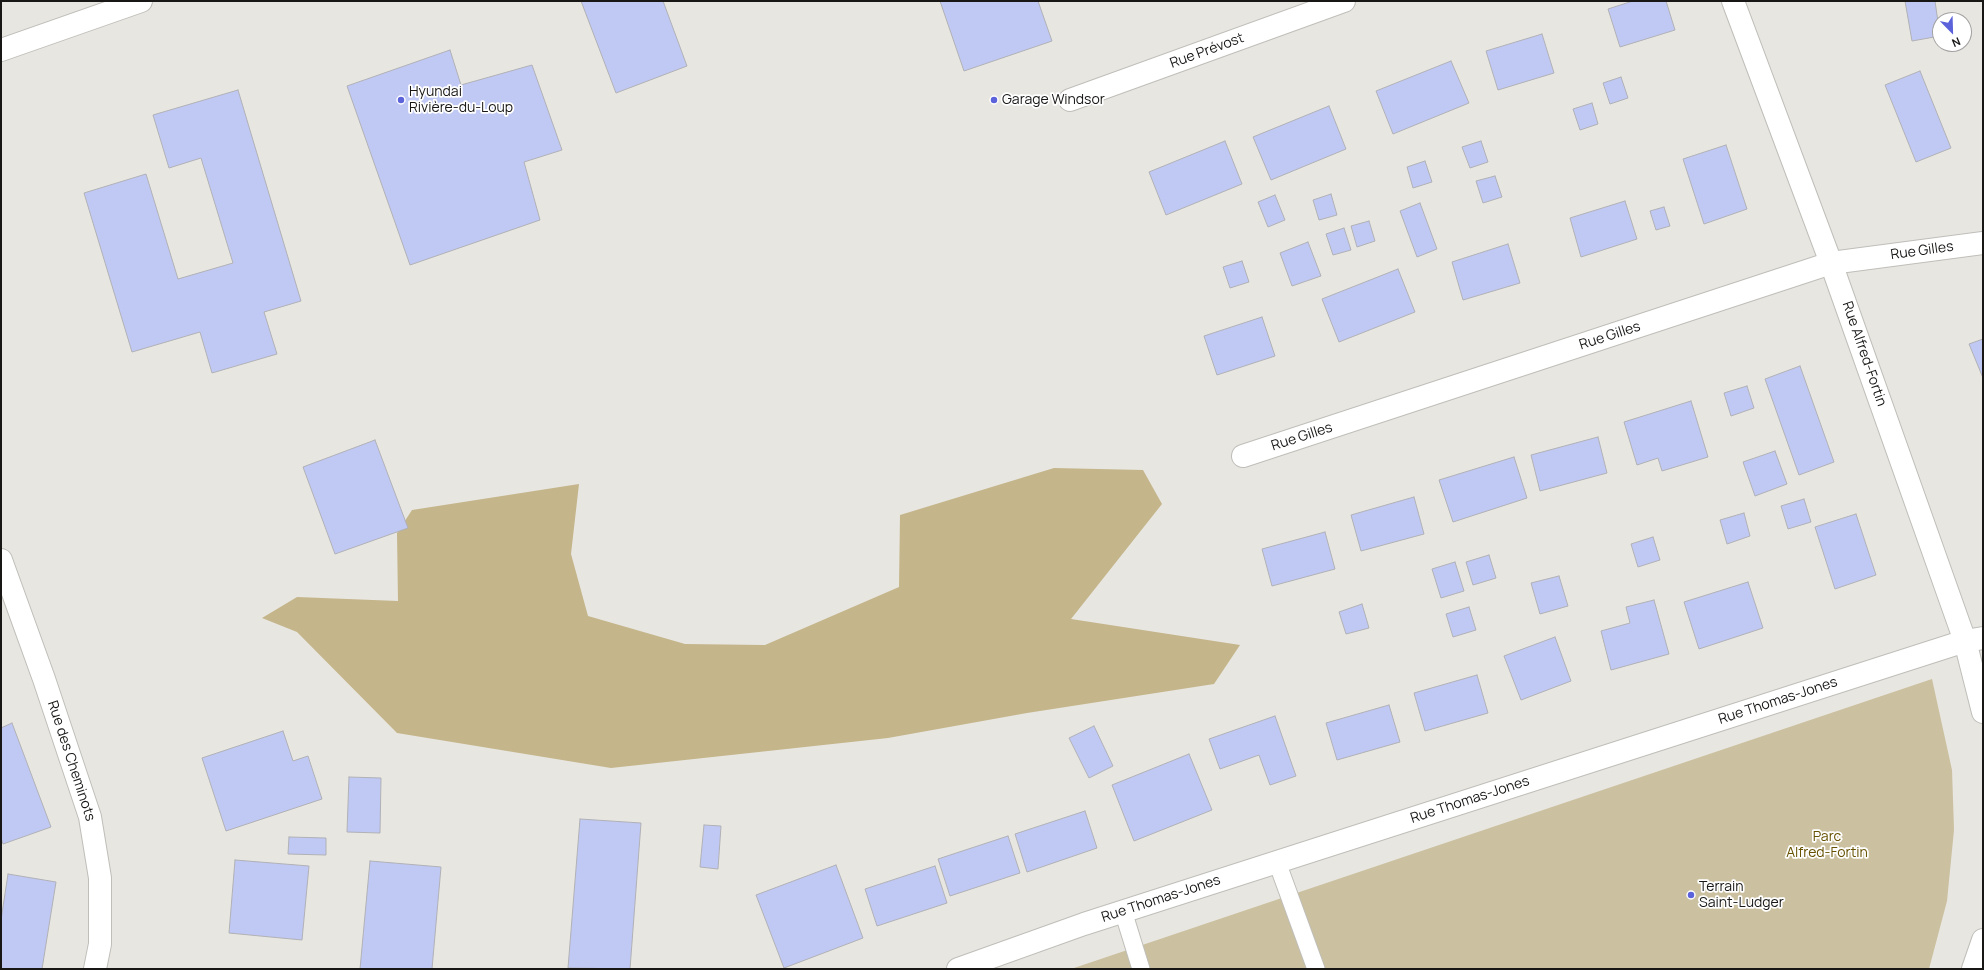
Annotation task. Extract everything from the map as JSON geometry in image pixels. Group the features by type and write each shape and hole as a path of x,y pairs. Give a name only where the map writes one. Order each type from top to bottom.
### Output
{"street":[{"path":"1,50 141,1"},
{"name":"Rue Prévost","path":"1070,100 1344,1"},
{"name":"Rue Alfred-Fortin","path":"1733,1 1974,640 1983,712"},
{"name":"Rue Gilles","path":"1243,456 1831,263 1983,243"},
{"name":"Rue des Cheminots","path":"1,560 44,678 90,817 100,878 100,944 95,969"},
{"name":"Rue Thomas-Jones","path":"958,969 1123,911 1974,640"},
{"path":"1973,969 1983,940"}],"lane":[{"path":"1277,862 1316,969"},
{"path":"1123,911 1142,969"}],"green space":[{"name":"Parc Alfred-Fortin","path":"1932,679 1952,770 1954,830 1947,901 1929,969 1071,969"}],"shaded area":[{"path":"1054,468 1143,470 1162,504 1071,619 1240,645 1214,684 1027,713 888,738 611,768 397,733 297,632 262,618 297,597 398,601 397,533 412,510 579,484 571,554 588,616 685,644 765,645 899,587 900,515"}],"building":[{"path":"581,1 663,1 687,66 616,93"},
{"path":"940,1 1038,1 1052,41 964,71"},
{"path":"1633,1 1666,1 1675,30 1620,47 1608,9"},
{"path":"1905,1 1935,1 1937,12 1932,12 1932,37 1912,41"},
{"path":"1542,34 1554,73 1498,90 1486,51"},
{"path":"450,50 461,85 532,65 562,150 524,162 540,220 410,265 347,86"},
{"path":"1451,61 1469,103 1393,134 1376,91"},
{"path":"1920,71 1951,148 1916,162 1885,85"},
{"path":"1621,77 1628,98 1610,104 1603,83"},
{"path":"238,90 301,301 264,312 277,354 212,373 200,332 132,352 84,193 146,174 178,279 233,263 201,158 169,168 153,115"},
{"path":"1592,103 1598,124 1580,130 1573,109"},
{"path":"1329,106 1346,149 1271,180 1253,137"},
{"path":"1225,141 1242,184 1166,215 1149,172"},
{"path":"1481,141 1488,162 1470,168 1462,147"},
{"path":"1726,145 1747,209 1704,224 1683,159"},
{"path":"1425,161 1432,182 1413,188 1407,167"},
{"path":"1495,176 1502,197 1483,203 1476,181"},
{"path":"1331,194 1337,215 1319,220 1313,200"},
{"path":"1275,195 1285,220 1268,227 1258,202"},
{"path":"1625,201 1637,239 1581,257 1570,218"},
{"path":"1420,203 1437,249 1417,257 1400,211"},
{"path":"1664,207 1670,226 1656,230 1650,211"},
{"path":"1369,221 1375,241 1357,247 1351,226"},
{"path":"1344,228 1351,250 1333,255 1326,234"},
{"path":"1308,242 1321,276 1292,286 1280,253"},
{"path":"1508,244 1520,283 1463,300 1452,262"},
{"path":"1242,261 1249,282 1230,288 1223,267"},
{"path":"1398,269 1415,312 1339,342 1322,299"},
{"path":"1262,317 1275,356 1217,375 1204,336"},
{"path":"1983,339 1983,378 1969,344"},
{"path":"1800,366 1834,462 1799,475 1765,379"},
{"path":"1747,386 1754,408 1731,416 1724,393"},
{"path":"1691,401 1708,457 1662,471 1658,458 1637,465 1624,422"},
{"path":"1598,437 1607,473 1540,491 1531,455"},
{"path":"375,440 408,528 335,554 303,467"},
{"path":"1775,451 1787,484 1755,496 1743,462"},
{"path":"1514,457 1527,498 1453,522 1439,480"},
{"path":"1414,497 1424,534 1361,551 1351,515"},
{"path":"1804,499 1811,522 1788,529 1781,506"},
{"path":"1744,513 1750,536 1727,544 1720,520"},
{"path":"1856,514 1876,575 1835,589 1815,527"},
{"path":"1325,532 1335,569 1272,586 1262,549"},
{"path":"1653,537 1660,560 1638,567 1631,544"},
{"path":"1489,555 1496,578 1473,585 1466,562"},
{"path":"1455,562 1464,591 1441,598 1432,569"},
{"path":"1559,576 1568,606 1540,614 1531,583"},
{"path":"1748,582 1763,628 1699,649 1684,602"},
{"path":"1654,600 1669,654 1611,670 1601,631 1630,623 1626,607"},
{"path":"1362,604 1369,628 1346,634 1339,612"},
{"path":"1469,607 1476,630 1453,637 1446,614"},
{"path":"1555,637 1571,681 1521,700 1504,656"},
{"path":"1477,675 1488,713 1425,731 1414,693"},
{"path":"1389,705 1400,742 1337,760 1326,723"},
{"path":"1275,716 1296,776 1270,785 1259,755 1220,769 1209,739"},
{"path":"12,723 51,827 3,844 1,838 1,728"},
{"path":"1094,726 1113,766 1089,778 1069,738"},
{"path":"283,731 293,761 308,756 322,799 226,831 202,758"},
{"path":"1189,754 1212,810 1134,841 1112,785"},
{"path":"349,777 381,778 380,833 347,832"},
{"path":"1085,811 1097,848 1027,872 1015,834"},
{"path":"580,819 641,823 630,969 568,968"},
{"path":"704,825 721,826 718,869 700,867"},
{"path":"1008,836 1020,873 950,896 938,859"},
{"path":"289,837 326,838 326,855 288,854"},
{"path":"235,860 309,866 302,940 229,933"},
{"path":"370,861 441,867 432,969 360,969"},
{"path":"836,865 863,938 784,968 756,895"},
{"path":"935,866 947,903 877,926 865,889"},
{"path":"8,874 56,882 42,969 1,969 1,920"}],"place":[{"name":"Hyundai Rivière-du-Loup","path":"401,100"},
{"name":"Garage Windsor","path":"994,100"},
{"name":"Terrain Saint-Ludger","path":"1691,895"}]}
